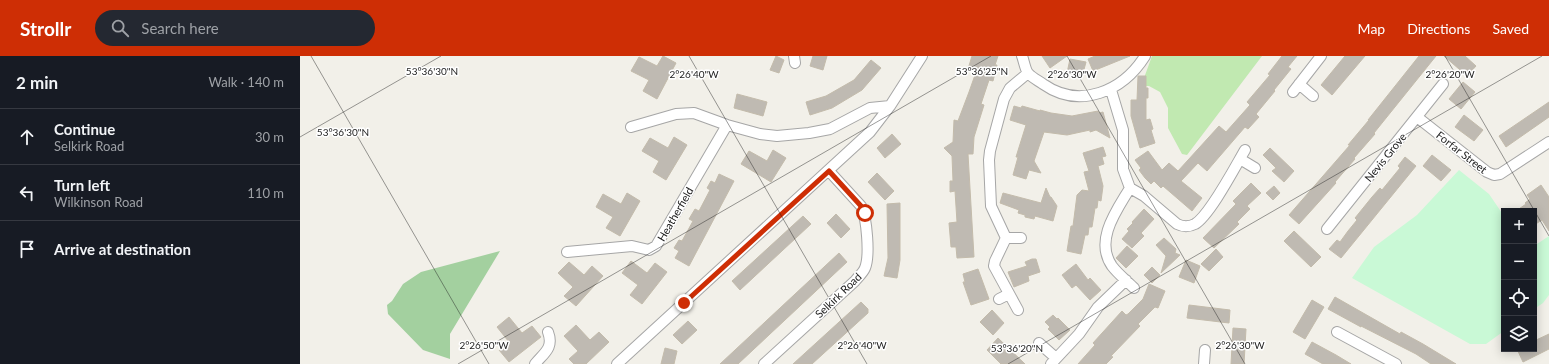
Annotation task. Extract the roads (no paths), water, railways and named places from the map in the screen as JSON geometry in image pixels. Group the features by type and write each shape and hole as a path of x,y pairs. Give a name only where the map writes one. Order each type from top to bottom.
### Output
{"street":[{"path":"617,364 870,132 890,106 922,56"},
{"path":"1022,56 1028,73 1050,89 1064,94 1078,96 1093,95 1110,90 1127,79 1138,67 1145,56"},
{"path":"1313,96 1296,88 1321,56"},
{"path":"1006,238 991,206 988,160 1004,100 1010,88 1028,73"},
{"name":"Nevis Grove","path":"1327,229 1443,84"},
{"path":"1110,90 1123,130 1123,169 1130,188 1144,196 1177,224 1183,227 1190,226 1202,218 1242,154 1255,168"},
{"path":"631,127 684,113 694,113 727,125 760,134 777,136 794,135 830,129 870,108 890,106"},
{"name":"Forfar Street","path":"1417,117 1487,172 1494,175 1500,174 1549,142"},
{"name":"Heatherfield","path":"567,252 632,246 649,250 656,246 727,125"},
{"name":"Selkirk Road","path":"764,364 855,281 864,269 867,259 865,213 861,206 829,171"},
{"path":"1130,188 1112,218 1106,236 1105,246 1107,256 1112,266 1134,288"},
{"path":"1006,238 1020,238"},
{"path":"1006,238 994,261 994,266 1018,310"},
{"path":"1040,343 1054,361 1079,334 1098,307 1126,280"},
{"path":"999,299 1009,294"},
{"path":"535,364 548,350 550,345 548,332"},
{"path":"1338,332 1396,364"},
{"path":"1204,364 1205,350"}]}
